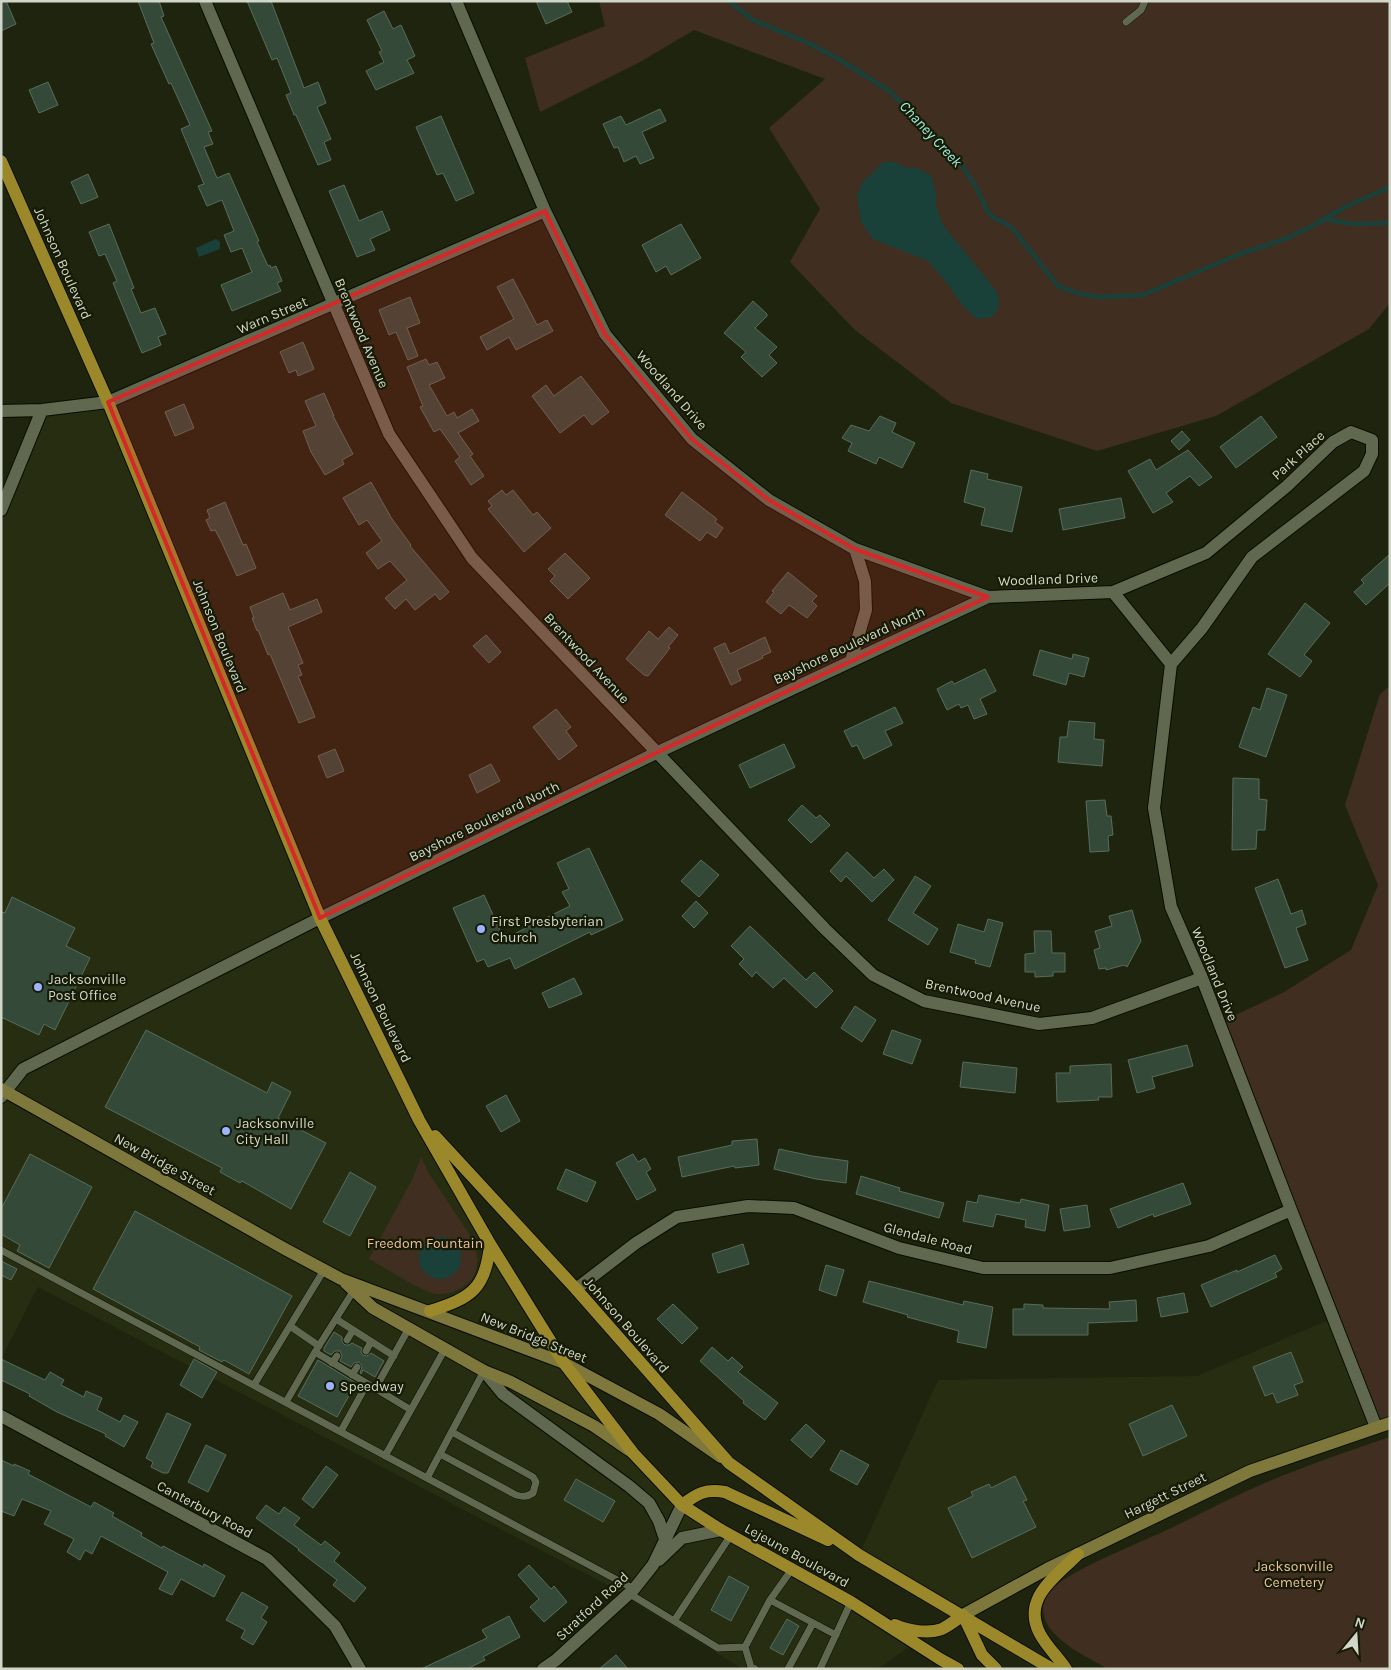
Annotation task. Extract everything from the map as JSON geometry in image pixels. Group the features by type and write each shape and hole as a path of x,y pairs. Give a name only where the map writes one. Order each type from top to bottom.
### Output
{"main road":[{"name":"Johnson Boulevard","path":"1,161 108,402 320,918 419,1120 490,1244 564,1363 633,1453"},
{"name":"New Bridge Street","path":"3,1092 341,1279 564,1363 659,1414 729,1463"},
{"name":"Johnson Boulevard","path":"419,1120 576,1289 729,1463"},
{"path":"430,1311 450,1305 474,1291 482,1280 488,1265 490,1244"},
{"name":"New Bridge Street","path":"341,1279 372,1308 484,1371 511,1382 575,1415 633,1453"},
{"name":"Hargett Street","path":"963,1615 1047,1569 1250,1471 1390,1423"},
{"name":"Lejeune Boulevard","path":"633,1453 682,1505 726,1533 851,1602 958,1669"},
{"path":"729,1463 859,1556"},
{"path":"682,1505 694,1495 709,1490 725,1492 859,1556 963,1615 1052,1669"},
{"path":"1066,1669 1040,1633 1035,1618 1035,1604 1041,1592 1078,1554"},
{"path":"874,1616 902,1628 936,1631 945,1628 963,1615"},
{"path":"963,1615 982,1655 996,1669"}],"street":[{"name":"Brentwood Avenue","path":"205,1 389,434 472,558 825,930 873,975 924,1001 1039,1024 1092,1018 1202,978"},
{"name":"Woodland Drive","path":"456,1 545,211 605,334 692,439 769,500 855,549 988,597 1113,592 1171,664 1154,808 1171,907 1202,978 1376,1427"},
{"name":"Warn Street","path":"1,411 42,410 108,402 545,211"},
{"path":"1,510 42,410"},
{"name":"Park Place","path":"1113,592 1206,553 1287,486 1333,442 1352,432 1372,440 1372,454 1364,471 1252,557 1202,628 1171,664"},
{"path":"851,661 866,610 865,581 855,549"},
{"name":"Bayshore Boulevard North","path":"3,1092 23,1069 320,918 656,753 988,597"},
{"name":"Glendale Road","path":"576,1289 636,1243 677,1217 748,1206 794,1208 899,1248 983,1268 1110,1268 1209,1246 1291,1210"},
{"name":"New Bridge Street","path":"484,1371 503,1394 629,1486 649,1503 659,1521 665,1539"},
{"name":"Canterbury Road","path":"1,1416 267,1559 335,1626 360,1669"},
{"name":"Stratford Road","path":"543,1669 556,1660 632,1592 653,1565 682,1505"},
{"path":"653,1565 682,1538 726,1533"}],"lane":[{"path":"1126,22 1141,10 1145,1"},
{"path":"1,1250 427,1478 632,1592 718,1648 744,1647"},
{"path":"254,1385 324,1270"},
{"path":"286,1402 354,1290"},
{"path":"336,1320 394,1356"},
{"path":"290,1326 332,1363 411,1410"},
{"path":"375,1389 409,1328"},
{"path":"347,1340 353,1330"},
{"path":"366,1351 371,1342"},
{"path":"385,1456 445,1349"},
{"path":"332,1363 337,1356"},
{"path":"352,1376 357,1367"},
{"path":"427,1478 484,1371"},
{"path":"341,1431 367,1384"},
{"path":"440,1454 516,1495 522,1497 533,1493 536,1482 533,1477 452,1432"},
{"path":"674,1620 726,1533"},
{"path":"755,1669 751,1667 744,1647 770,1600 792,1569"},
{"path":"770,1600 836,1635"},
{"path":"820,1669 851,1602"},
{"path":"788,1669 813,1623"}],"highlighted area":[{"path":"545,211 605,334 692,439 769,500 855,549 988,597 656,753 320,918 108,402"}],"shaded area":[{"path":"108,402 320,918 419,1120 564,1363 682,1505 915,1642 887,1663 875,1669 743,1669 613,1588 38,1287 1,1359 1,510 42,410"},
{"path":"1333,1318 1376,1427 1250,1471 963,1615 859,1555 938,1380 1197,1376"}],"green space":[{"path":"599,1 1390,1 1390,303 1369,329 1216,416 1097,451 951,403 855,330 790,262 820,209 769,128 825,79 694,30 640,62 540,112 525,58 605,26"},
{"path":"1390,686 1390,1423 1376,1427 1219,1023 1284,992 1351,950 1378,885 1345,805 1380,694"},
{"name":"Freedom Fountain","path":"421,1157 428,1172 473,1240 476,1250 476,1271 471,1280 460,1289 446,1294 431,1293 424,1290 369,1259 413,1178"},
{"name":"Jacksonville Cemetery","path":"1390,1437 1390,1669 1108,1669 1065,1643 1048,1625 1044,1614 1046,1596 1060,1582 1073,1574 1258,1486 1307,1466"}],"water":[{"path":"883,162 895,162 904,167 916,168 932,177 936,193 936,206 943,225 997,292 999,306 992,317 978,319 972,315 928,261 873,239 861,222 857,195 862,183"},
{"path":"216,239 220,242 220,249 199,257 196,248"},
{"path":"444,1237 452,1240 458,1246 461,1258 458,1270 452,1276 436,1279 428,1276 422,1270 419,1254 422,1246 428,1240"}],"building":[{"path":"1,1 6,1 16,24 1,31"},
{"path":"138,1 159,1 164,16 161,17 212,131 208,132 213,144 204,147 217,178 229,173 268,266 270,265 271,268 276,266 282,281 277,283 281,291 232,311 221,285 252,272 242,248 231,252 224,235 234,231 222,200 207,206 198,186 204,184 181,129 190,125 151,44 154,43"},
{"path":"247,1 271,1 304,88 318,82 326,103 317,107 331,139 324,142 331,160 318,165 286,95 291,93 277,58 272,60"},
{"path":"536,1 567,1 572,12 546,24"},
{"path":"384,11 393,29 401,25 415,56 407,60 414,73 376,90 366,71 384,62 379,52 382,51 367,20"},
{"path":"48,82 58,105 39,113 29,90"},
{"path":"660,109 666,121 642,132 654,158 640,164 636,156 624,162 618,147 614,148 603,124 621,116 626,125"},
{"path":"441,116 474,193 456,201 443,173 437,175 416,127"},
{"path":"88,174 98,197 81,204 71,182"},
{"path":"344,185 359,221 382,211 390,230 370,239 375,250 357,257 329,191"},
{"path":"109,224 134,288 131,289 141,313 155,308 166,334 158,337 161,345 142,353 113,283 117,281 105,254 99,256 89,232"},
{"path":"681,224 701,258 671,275 666,266 656,272 642,245"},
{"path":"513,279 537,325 547,320 553,331 516,350 509,337 487,350 480,337 514,319 497,287"},
{"path":"410,297 420,323 407,328 418,356 408,360 396,332 389,335 379,310"},
{"path":"753,301 767,314 755,328 777,347 769,355 777,363 762,377 741,357 746,352 724,333"},
{"path":"303,342 314,369 298,376 296,370 289,373 280,352"},
{"path":"426,359 429,365 437,362 445,378 429,385 447,416 454,412 457,418 472,409 479,421 458,433 473,454 470,456 484,476 471,485 455,461 460,457 440,429 434,432 420,407 423,406 407,367"},
{"path":"581,376 609,412 592,425 584,415 560,433 532,396 546,385 554,396"},
{"path":"324,393 333,416 353,454 342,460 344,464 325,475 311,452 303,431 316,426 305,401"},
{"path":"184,404 194,428 175,436 165,412"},
{"path":"880,416 896,423 892,432 915,443 902,468 879,457 876,464 848,451 852,443 842,438 851,425 869,431"},
{"path":"1261,416 1277,437 1236,468 1220,447"},
{"path":"1182,431 1190,440 1179,450 1171,441"},
{"path":"1188,450 1212,477 1199,486 1190,476 1166,493 1173,502 1153,513 1128,471 1150,459 1156,470"},
{"path":"971,470 988,474 987,479 1022,487 1012,532 981,525 985,508 964,502"},
{"path":"371,482 410,546 449,592 440,600 435,594 415,610 406,599 395,609 385,598 407,580 390,561 378,569 366,553 382,541 367,520 359,525 343,498"},
{"path":"502,490 506,495 513,490 533,515 537,512 551,528 524,552 488,509 492,506 488,501"},
{"path":"682,492 717,519 715,522 723,528 716,538 707,532 700,541 665,515"},
{"path":"1121,498 1125,518 1063,530 1059,509"},
{"path":"225,502 243,545 246,544 256,568 237,576 215,530 211,531 206,520 210,518 207,510"},
{"path":"565,553 590,578 568,599 550,581 555,576 548,569"},
{"path":"1390,554 1390,583 1366,605 1354,592 1364,583 1361,580"},
{"path":"788,572 817,596 812,601 817,606 807,618 789,605 781,614 766,602 774,592 772,591"},
{"path":"283,593 290,610 317,599 322,612 288,627 303,663 298,665 302,675 298,676 315,717 299,723 270,654 268,655 257,631 250,607"},
{"path":"1305,603 1330,623 1304,655 1312,661 1300,677 1268,654"},
{"path":"669,627 678,635 648,676 644,675 626,659 649,631 658,639"},
{"path":"486,635 501,652 489,663 473,646"},
{"path":"765,637 771,652 762,656 763,658 737,670 741,680 731,685 714,648 725,643 730,654"},
{"path":"1040,650 1072,659 1073,654 1089,658 1084,677 1069,673 1066,685 1033,675"},
{"path":"985,669 996,691 980,699 987,714 974,719 968,705 961,708 959,704 947,710 937,689 952,681 954,684"},
{"path":"1267,688 1287,695 1266,757 1239,747 1253,707 1260,710"},
{"path":"895,707 903,723 885,731 892,745 864,759 857,745 852,747 844,731"},
{"path":"556,709 571,727 566,731 577,746 559,760 533,727"},
{"path":"1069,721 1095,723 1094,739 1104,740 1102,766 1058,762 1060,737 1067,737"},
{"path":"784,744 795,767 750,788 739,765"},
{"path":"335,749 344,771 327,778 318,756"},
{"path":"491,764 500,781 477,793 469,775"},
{"path":"1233,778 1259,779 1259,799 1267,800 1265,830 1257,830 1256,849 1232,850"},
{"path":"1105,800 1107,816 1111,816 1113,835 1108,836 1109,851 1090,852 1086,801"},
{"path":"802,805 816,818 820,815 830,825 811,843 788,820"},
{"name":"First Presbyterian Church","path":"589,848 623,920 591,935 590,932 515,969 510,958 488,967 484,959 477,962 453,908 484,895 504,939 570,906 562,892 569,889 557,863"},
{"path":"847,852 874,878 884,869 894,880 872,902 846,876 841,882 830,871"},
{"path":"701,860 719,875 699,897 681,881"},
{"path":"915,876 931,886 913,913 938,929 928,945 888,920"},
{"path":"1278,879 1291,914 1302,910 1306,924 1296,928 1308,960 1285,968 1255,888"},
{"name":"Jacksonville Post Office","path":"12,897 75,928 66,946 90,958 55,1030 44,1024 39,1035 1,1017 1,912 5,913"},
{"path":"696,901 708,913 694,928 682,916"},
{"path":"1132,910 1141,941 1127,967 1124,965 1106,970 1106,968 1099,969 1094,950 1100,948 1095,931 1112,926 1109,916"},
{"path":"988,919 1003,923 990,967 975,963 976,960 950,952 958,924 984,932"},
{"path":"750,926 806,980 814,972 833,991 816,1008 784,978 773,988 756,972 752,977 739,964 744,959 731,946"},
{"path":"1034,931 1051,931 1052,953 1065,953 1065,972 1053,972 1053,976 1035,977 1035,972 1025,972 1025,954 1035,953"},
{"path":"574,978 582,994 549,1008 542,993"},
{"path":"855,1006 876,1020 862,1042 841,1028"},
{"name":"Jacksonville City Hall","path":"146,1030 267,1093 272,1082 291,1092 278,1118 326,1143 291,1209 242,1181 240,1183 220,1172 222,1168 105,1107"},
{"path":"892,1030 921,1040 912,1064 883,1054"},
{"path":"1187,1045 1193,1066 1152,1077 1155,1088 1137,1093 1128,1060"},
{"path":"963,1062 1017,1068 1015,1093 960,1087"},
{"path":"1111,1064 1112,1097 1098,1097 1099,1100 1057,1102 1056,1073 1070,1073 1070,1066"},
{"path":"506,1095 520,1121 501,1132 486,1106"},
{"path":"757,1139 759,1165 735,1168 734,1166 682,1177 678,1157 732,1145 732,1141"},
{"path":"779,1149 848,1161 846,1183 816,1179 774,1169"},
{"path":"30,1154 92,1187 49,1268 17,1251 20,1245 1,1234 1,1209"},
{"path":"633,1154 638,1162 645,1158 651,1169 646,1172 656,1190 637,1200 616,1163"},
{"path":"566,1169 596,1182 587,1202 557,1189"},
{"path":"350,1172 376,1187 350,1236 323,1222"},
{"path":"861,1176 900,1188 899,1191 944,1203 939,1218 856,1194"},
{"path":"1183,1183 1191,1204 1154,1217 1153,1214 1118,1228 1110,1209"},
{"path":"979,1195 1020,1203 1021,1199 1049,1205 1045,1231 1025,1227 1026,1220 996,1214 993,1227 963,1221 967,1201 977,1203"},
{"path":"1087,1205 1090,1227 1064,1231 1060,1209"},
{"path":"135,1211 292,1296 249,1374 224,1360 222,1362 199,1350 200,1347 93,1289"},
{"path":"743,1244 749,1264 718,1273 712,1254"},
{"path":"1275,1255 1282,1269 1275,1273 1277,1277 1211,1307 1201,1285"},
{"path":"1,1261 17,1269 11,1280 1,1275"},
{"path":"826,1265 844,1270 836,1296 819,1290"},
{"path":"869,1281 963,1305 964,1301 993,1307 986,1348 957,1342 959,1331 907,1317 908,1315 863,1302"},
{"path":"1184,1293 1188,1312 1161,1317 1157,1298"},
{"path":"1136,1300 1137,1321 1088,1323 1088,1335 1013,1335 1013,1309 1024,1309 1024,1304 1043,1305 1043,1308 1110,1309 1109,1302"},
{"path":"673,1304 698,1328 682,1344 657,1319"},
{"path":"334,1332 342,1337 342,1342 345,1345 352,1343 362,1348 361,1352 363,1355 367,1356 371,1353 384,1361 375,1377 363,1370 361,1374 362,1367 359,1362 354,1363 351,1367 340,1361 342,1356 340,1351 335,1351 331,1355 324,1351"},
{"path":"712,1347 728,1361 732,1357 743,1367 738,1372 778,1403 765,1420 743,1403 744,1401 700,1361"},
{"path":"1291,1352 1303,1382 1294,1385 1298,1395 1277,1403 1273,1393 1265,1396 1253,1367"},
{"path":"1,1359 45,1380 50,1372 64,1380 61,1385 84,1397 86,1391 102,1398 97,1410 120,1422 124,1415 138,1422 124,1447 105,1436 106,1434 57,1412 29,1396 30,1394 1,1380"},
{"path":"194,1359 217,1372 202,1398 180,1385"},
{"path":"318,1360 356,1383 337,1417 298,1396"},
{"path":"1172,1405 1187,1436 1143,1456 1129,1424"},
{"path":"167,1413 191,1424 168,1473 163,1473 151,1467 153,1462 146,1458"},
{"path":"806,1424 825,1441 811,1458 791,1440"},
{"path":"206,1445 226,1455 208,1492 188,1482"},
{"path":"841,1450 869,1465 857,1485 830,1470"},
{"path":"1,1460 30,1471 28,1474 91,1507 94,1502 114,1513 112,1516 142,1533 141,1536 162,1548 163,1546 203,1567 204,1564 225,1576 214,1597 181,1579 172,1595 159,1589 168,1572 101,1536 92,1554 85,1550 80,1560 67,1552 74,1539 44,1524 51,1511 22,1499 14,1516 1,1511"},
{"path":"326,1466 338,1475 313,1508 302,1499"},
{"path":"1015,1476 1027,1500 1023,1501 1036,1527 972,1558 948,1508 973,1496 971,1492 989,1484 991,1488"},
{"path":"576,1479 615,1501 603,1522 564,1500"},
{"path":"266,1505 279,1514 284,1507 300,1518 294,1525 321,1545 325,1541 340,1553 334,1561 366,1588 354,1602 333,1585 337,1580 299,1549 256,1518"},
{"path":"529,1565 551,1589 554,1586 567,1602 544,1622 530,1607 539,1599 518,1575"},
{"path":"729,1576 749,1587 731,1621 711,1610"},
{"path":"242,1592 268,1607 261,1618 267,1622 253,1645 241,1638 245,1630 226,1620"},
{"path":"509,1616 520,1637 483,1657 485,1660 467,1669 421,1669 487,1638 482,1630"},
{"path":"787,1619 799,1626 783,1655 770,1648"},
{"path":"616,1655 628,1669 599,1669"}],"waterway":[{"name":"Chaney Creek","path":"729,1 753,20 804,41 837,58 891,92 961,164 976,187 988,212 994,218 1002,221 1014,230 1058,286 1077,293 1098,297 1143,295 1237,255 1285,239 1347,206 1390,187"},
{"path":"1324,219 1352,224 1390,223"}],"place":[{"name":"First Presbyterian Church","path":"481,929"},
{"name":"Jacksonville Post Office","path":"38,987"},
{"name":"Jacksonville City Hall","path":"226,1131"},
{"name":"Speedway","path":"330,1386"}]}
